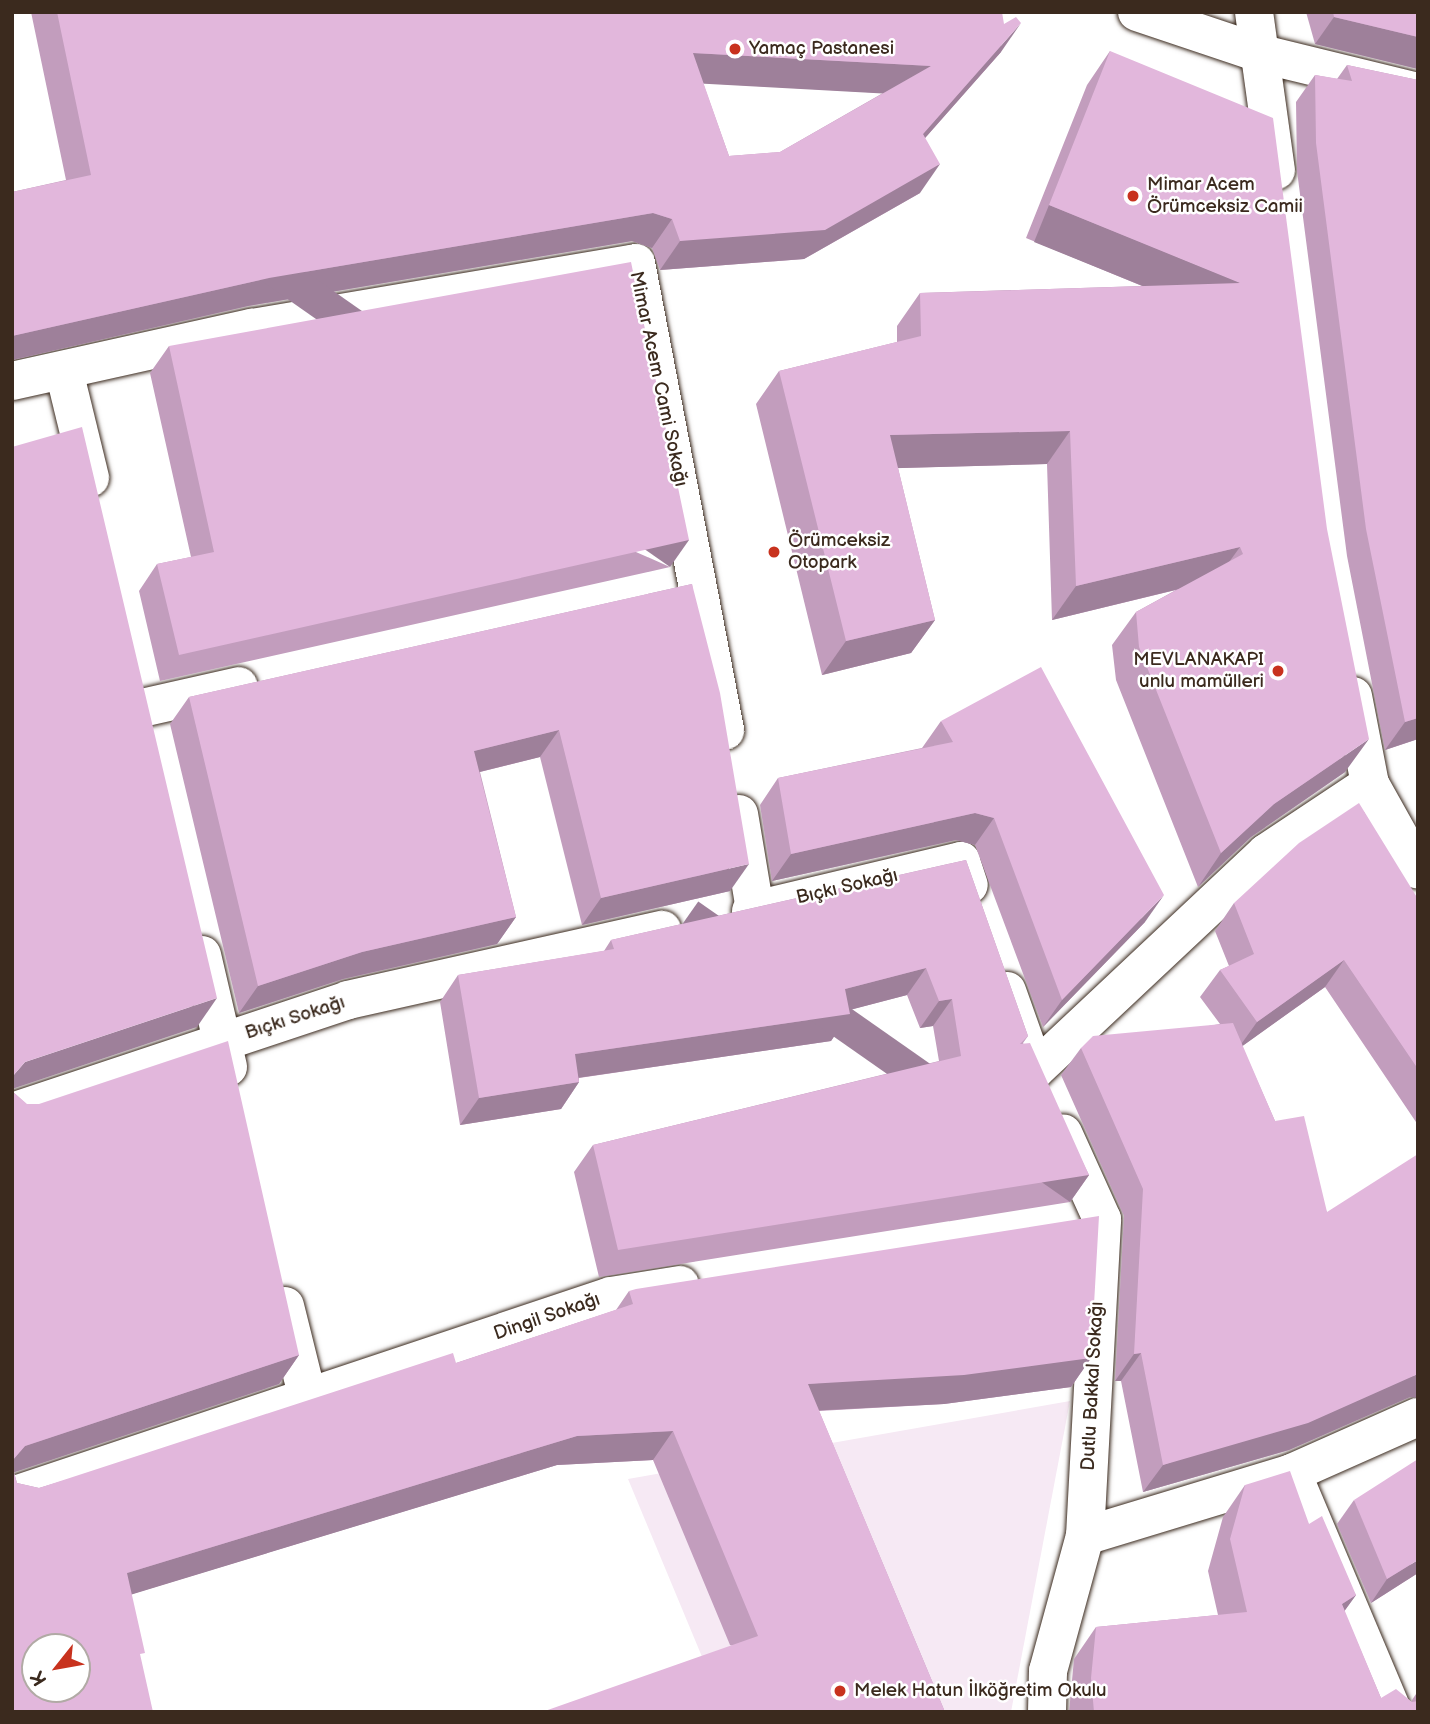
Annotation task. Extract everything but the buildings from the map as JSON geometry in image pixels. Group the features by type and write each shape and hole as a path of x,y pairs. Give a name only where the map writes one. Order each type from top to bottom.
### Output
{"street":[{"path":"1137,12 1262,54 1418,92"},
{"path":"1254,12 1262,54 1280,205"},
{"name":"Mimar Acem Cami Sokağı","path":"12,380 64,371 252,328 636,263 700,583 755,910"},
{"path":"64,371 100,519"},
{"path":"660,592 700,583"},
{"path":"1346,665 1370,784 1418,870"},
{"path":"136,667 155,747"},
{"path":"146,707 282,677"},
{"path":"1035,1070 1266,853 1370,784"},
{"name":"Bıçkı Sokağı","path":"12,1112 348,1000 755,910 961,861 1035,1070"},
{"path":"194,921 237,1108"},
{"name":"Dutlu Bakkal Sokağı","path":"1035,1070 1102,1219 1085,1536 1048,1671 1047,1712"},
{"path":"1062,1225 1102,1219"},
{"path":"276,1267 308,1399"},
{"name":"Dingil Sokağı","path":"12,1496 611,1296 721,1278"},
{"path":"1085,1536 1292,1473 1418,1417"},
{"path":"1292,1473 1393,1712"}],"shaded area":[{"path":"1070,1401 1011,1712 725,1712 628,1479"}],"place":[{"name":"Yamaç Pastanesi","path":"735,49"},
{"name":"Mimar Acem Örümceksiz Camii","path":"1133,196"},
{"name":"Örümceksiz Otopark","path":"774,552"},
{"name":"MEVLANAKAPI unlu mamülleri","path":"1278,671"},
{"name":"Melek Hatun İlköğretim Okulu","path":"840,1691"}]}
